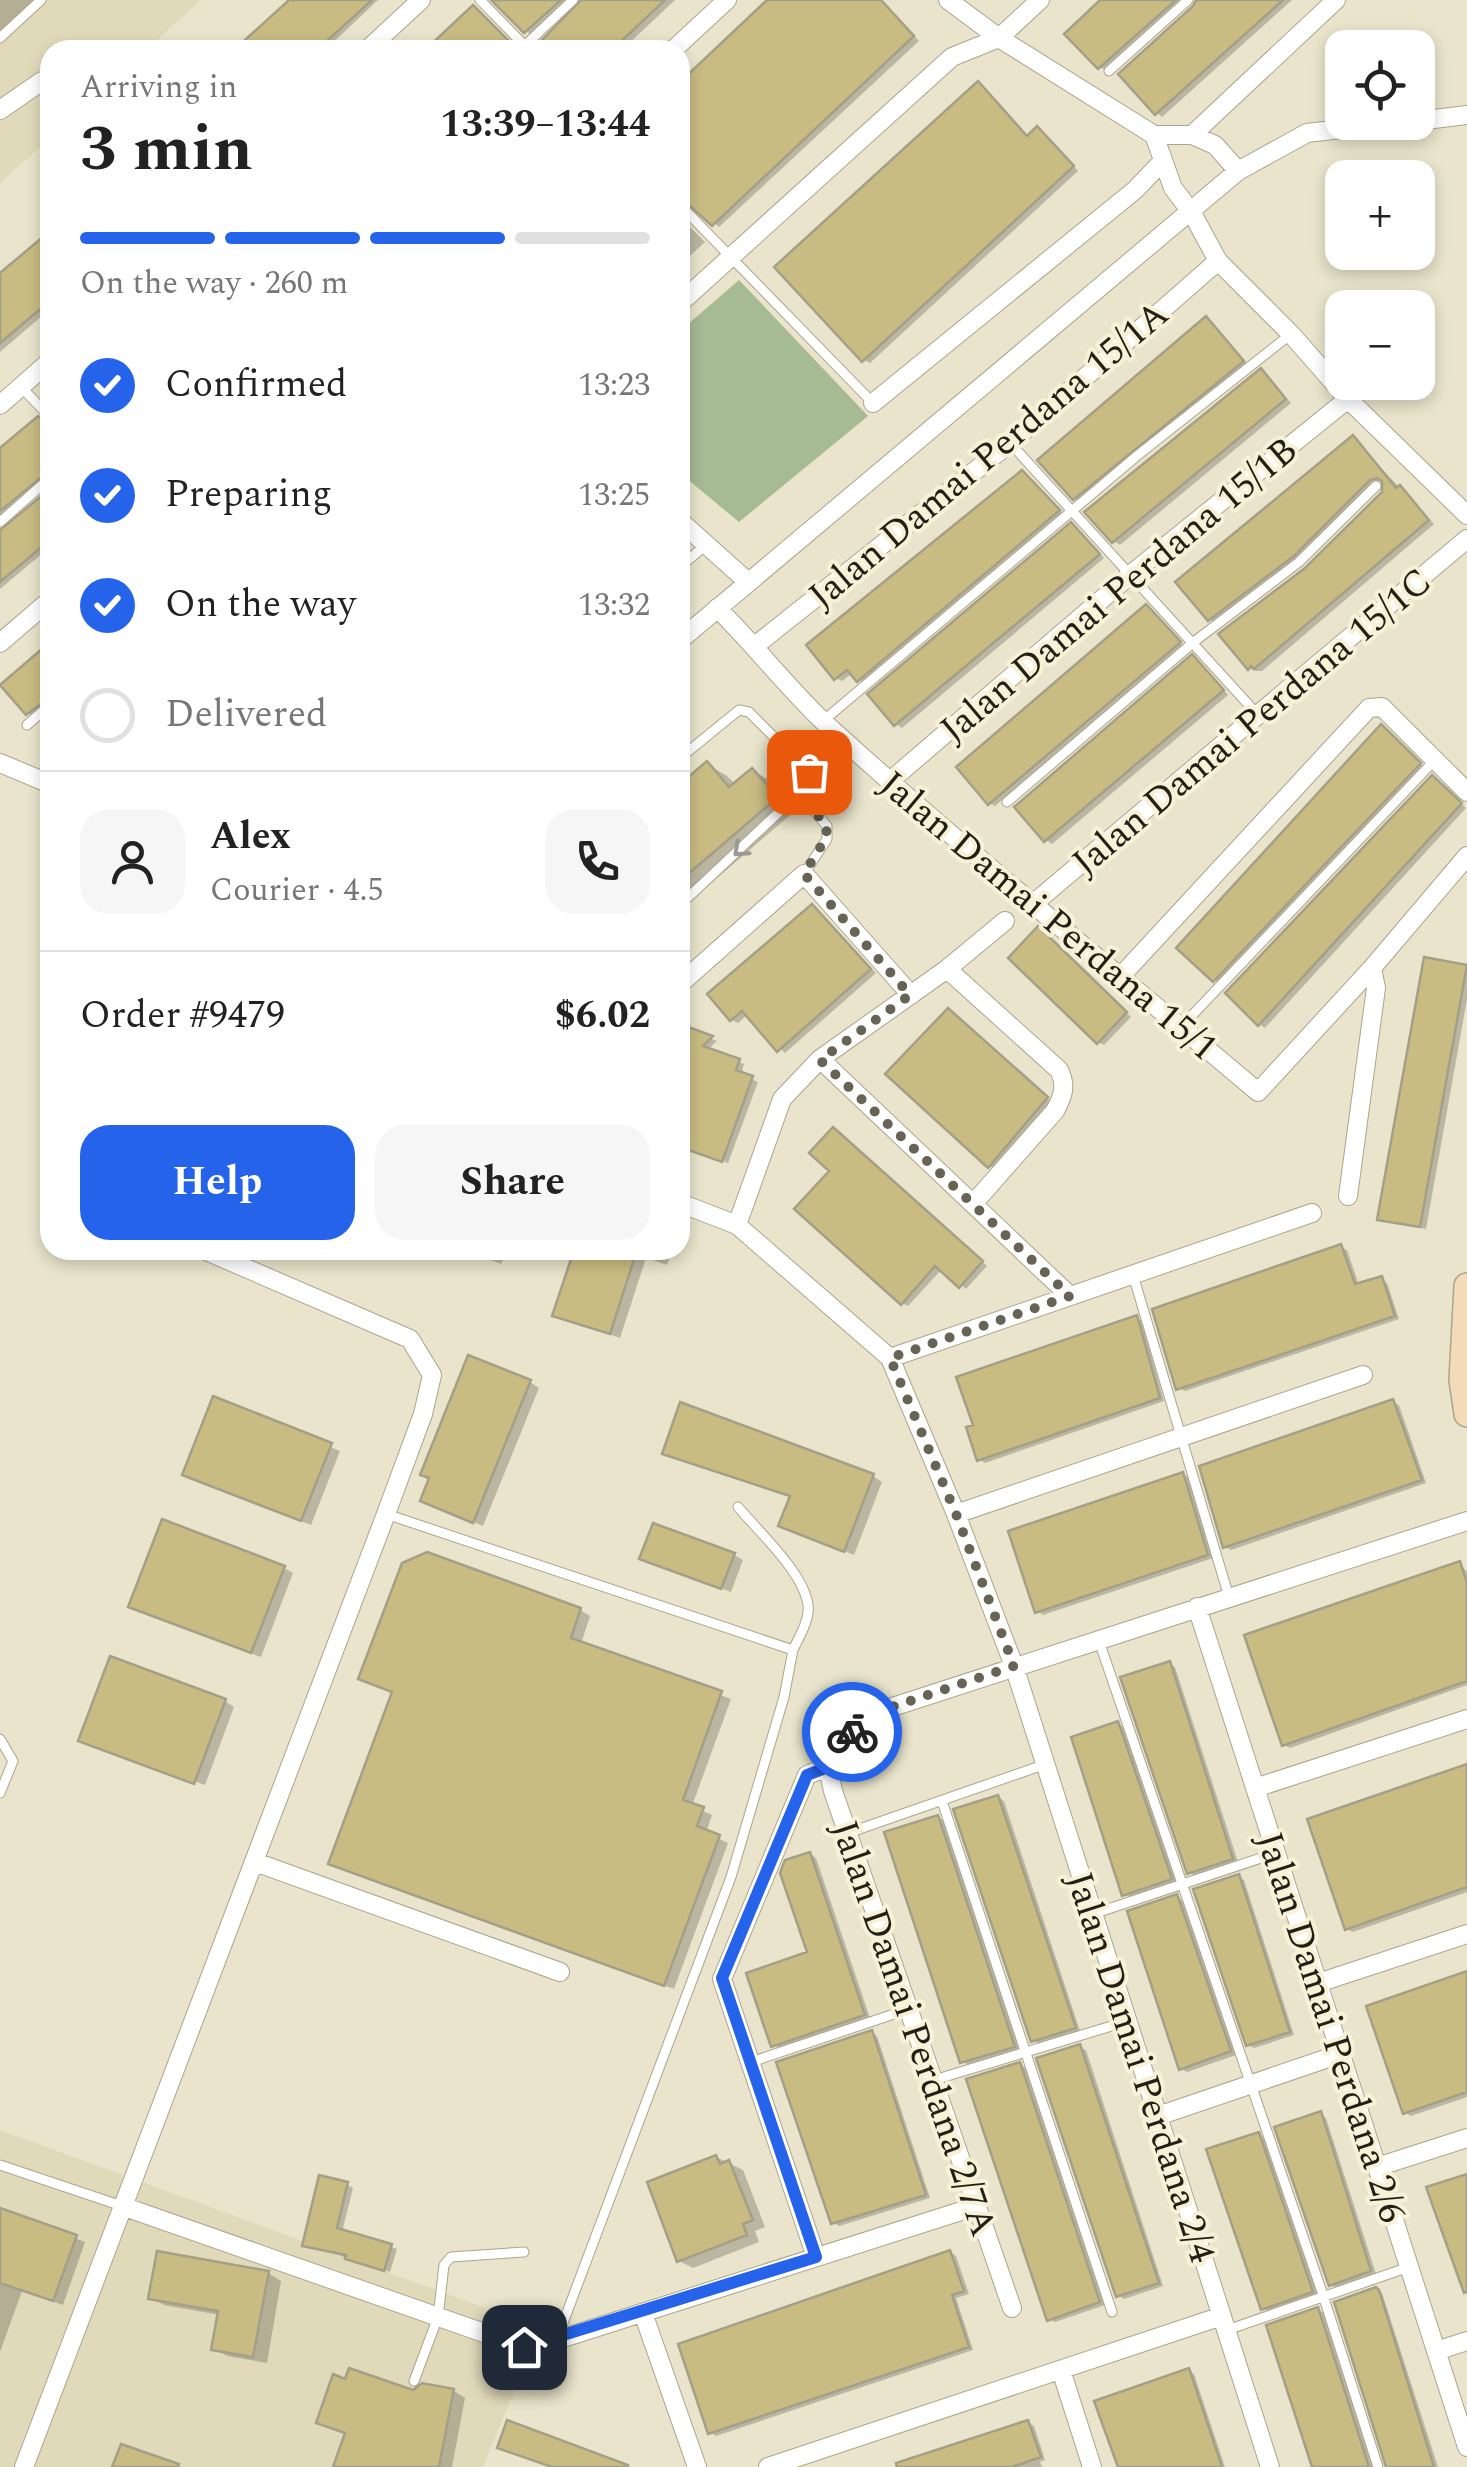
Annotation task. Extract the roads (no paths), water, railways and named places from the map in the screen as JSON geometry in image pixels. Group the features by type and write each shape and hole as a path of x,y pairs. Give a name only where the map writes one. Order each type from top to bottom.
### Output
{"main road":[{"path":"1467,1286 1462,1380 1467,1414"}],"street":[{"path":"378,40 422,0"},
{"path":"684,40 727,0"},
{"path":"948,0 999,38 1154,136 1192,135 1215,145 1238,171"},
{"path":"690,294 952,57 999,38 1040,0"},
{"path":"1192,135 1336,0"},
{"path":"0,110 40,81"},
{"path":"1435,119 1467,115"},
{"path":"690,631 1238,171 1307,133 1325,131"},
{"path":"1154,136 1173,188 1192,212 1218,261 1325,373"},
{"path":"873,403 1134,190 1162,162"},
{"name":"Jalan Damai Perdana 15/1A","path":"756,645 1010,443 1218,261"},
{"path":"0,405 40,371"},
{"path":"1348,400 1467,515"},
{"name":"Jalan Damai Perdana 15/1B","path":"890,781 1130,574 1348,400"},
{"path":"690,530 748,582"},
{"name":"Jalan Damai Perdana 15/1C","path":"1034,903 1467,539"},
{"name":"Jalan Damai Perdana 15/1","path":"717,608 823,720 890,781 1258,1092 1372,968"},
{"path":"0,643 40,609"},
{"path":"1120,976 1368,708 1382,707 1467,792"},
{"path":"0,762 40,780"},
{"path":"1348,1196 1376,988 1372,968 1467,856"},
{"path":"690,975 804,874 910,995"},
{"path":"738,1226 782,1098 820,1060 946,970 1004,922"},
{"path":"946,970 1059,1070 1064,1081 1063,1097 1054,1111 973,1204"},
{"path":"820,1060 1070,1296"},
{"path":"690,1207 738,1226 890,1358 1312,1213"},
{"path":"24,2467 386,1514 423,1414 432,1376 410,1339 227,1260"},
{"name":"Jalan Damai Perdana 2/4","path":"890,1358 1014,1666 1270,2467"},
{"path":"956,1514 1363,1375"},
{"path":"1014,1666 1467,1521"},
{"name":"Jalan Damai Perdana 2/6","path":"1197,1607 1467,2447"},
{"name":"Jalan Damai Perdana 2/7A","path":"1012,2308 828,1767 832,1747 877,1712 1014,1666"},
{"path":"1255,1788 1467,1719"},
{"path":"816,2257 722,1978 807,1775 828,1767"},
{"path":"255,1862 560,1972"},
{"path":"1318,1983 1467,1934"},
{"path":"1158,2116 1340,2054"},
{"path":"1377,2167 1467,2138"},
{"path":"125,2207 524,2347 557,2340 976,2206"},
{"path":"642,2312 697,2467"},
{"path":"768,2467 1060,2370 1224,2323"},
{"path":"1436,2351 1467,2341"},
{"path":"1060,2370 1092,2467"}],"lane":[{"path":"0,38 41,0"},
{"path":"480,0 517,40"},
{"path":"534,40 572,0"},
{"path":"1110,71 1188,0"},
{"path":"690,215 873,403"},
{"path":"823,720 1291,334"},
{"path":"21,387 40,406"},
{"path":"1010,443 1258,715"},
{"path":"1007,802 1195,642 1299,562 1376,486"},
{"path":"0,522 40,487"},
{"path":"690,558 707,544"},
{"path":"690,750 740,710 749,712 809,772 810,784 690,895"},
{"path":"28,725 40,715"},
{"path":"1181,1027 1434,762"},
{"path":"801,796 827,826 826,838 804,874"},
{"path":"1133,1274 1229,1597"},
{"path":"557,2340 732,1876 784,1697 793,1650 809,1608 796,1575 738,1507"},
{"path":"386,1514 793,1650"},
{"path":"1098,1639 1378,2467"},
{"path":"0,1739 12,1761 0,1793"},
{"path":"848,1833 1046,1764"},
{"path":"942,1801 1112,2312"},
{"path":"1093,1914 1276,1853"},
{"path":"750,2062 909,2009"},
{"path":"933,2080 1128,2021"},
{"path":"0,2164 125,2207"},
{"path":"414,2381 438,2317 444,2265 451,2257 524,2252"},
{"path":"1224,2323 1409,2267"}]}
